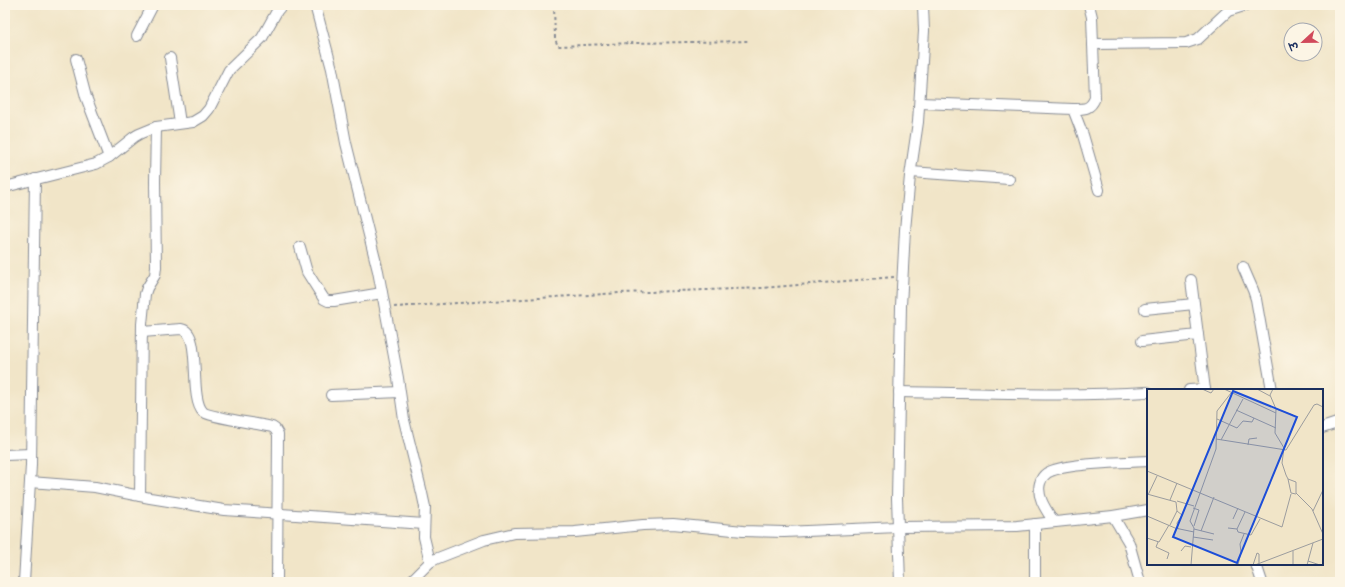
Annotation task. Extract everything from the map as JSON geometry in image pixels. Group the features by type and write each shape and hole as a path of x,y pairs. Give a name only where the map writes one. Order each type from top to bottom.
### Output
{"street":[{"path":"137,36 153,5"},
{"path":"5,187 96,164 109,158 134,137 156,127 193,122 203,116 209,109 228,70 262,38 282,5"},
{"path":"315,5 332,69 346,143 378,271 404,420 425,507 425,545 430,562"},
{"path":"900,582 897,498 902,276 911,172 920,103 924,31 923,5"},
{"path":"920,103 1072,110 1089,107 1095,98 1092,18 1089,5"},
{"path":"1093,44 1186,43 1198,39 1228,11 1247,5"},
{"path":"170,58 180,123"},
{"path":"76,59 86,97 109,158"},
{"path":"1072,110 1083,135 1099,190"},
{"path":"140,496 142,332 145,294 155,275 156,267 156,127"},
{"path":"911,172 1008,179"},
{"path":"24,582 31,454 35,179"},
{"path":"300,247 307,272 324,299 334,302 382,293"},
{"path":"1243,267 1256,299 1272,389"},
{"path":"1191,280 1205,389"},
{"path":"1145,309 1194,304"},
{"path":"142,332 181,329 186,330 189,333 193,348 198,403 203,412 212,416 272,427 275,429 279,437 277,582"},
{"path":"1142,341 1198,335"},
{"path":"331,395 400,392"},
{"path":"900,392 1064,394 1118,394 1147,392"},
{"path":"1323,428 1340,422"},
{"path":"5,455 31,454"},
{"path":"1054,522 1042,501 1040,494 1040,484 1042,478 1048,473 1066,467 1116,462 1147,461"},
{"path":"30,482 96,487 224,510 424,524"},
{"path":"410,582 430,562 484,540 499,535 514,533 575,532 643,525 673,524 743,531 784,532 898,527 996,526 1035,524 1113,516 1147,510"},
{"path":"1113,516 1129,543 1140,582"},
{"path":"1035,524 1035,582"},
{"path":"1256,565 1262,582"}],"path":[{"path":"554,5 555,39 558,46 750,41"},
{"path":"384,307 620,293 763,288 902,276"}]}
